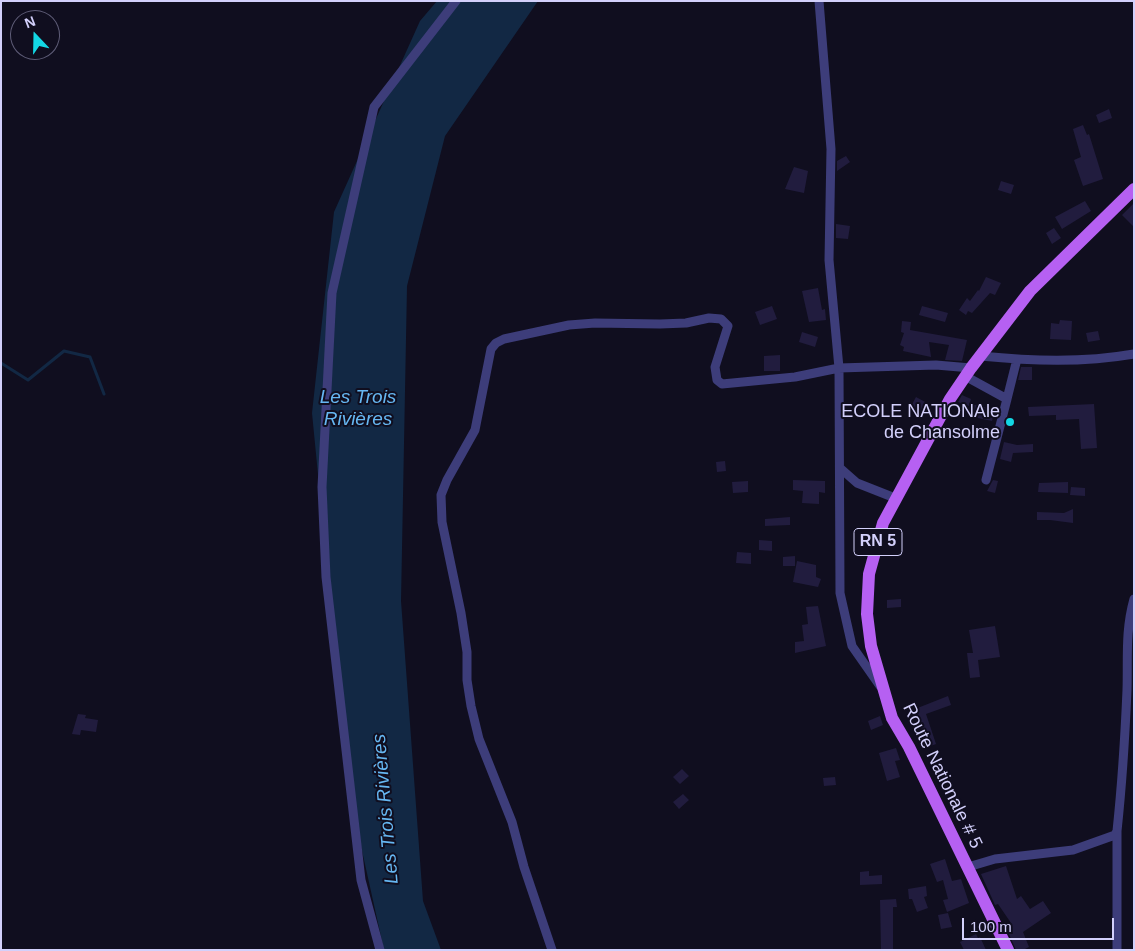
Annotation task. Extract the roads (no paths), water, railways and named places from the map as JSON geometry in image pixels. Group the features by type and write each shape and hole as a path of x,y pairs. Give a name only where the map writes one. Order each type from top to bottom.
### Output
{"main road":[{"name":"Route Nationale # 5","path":"1008,950 909,747 892,718 871,646 868,614 869,574 883,523 895,498 950,399 968,372 1030,291 1134,189"}],"street":[{"path":"380,950 361,880 326,577 322,487 332,292 374,107 456,1"},
{"path":"819,1 830,149 829,260 839,368 840,593 852,646 883,690"},
{"path":"552,950 524,867 512,822 480,739 471,706 467,680 467,652 461,613 441,514 441,495 447,480 478,423 484,377 491,349 496,343 504,339 568,325 660,324 709,318 721,319 728,326 715,367 717,380 722,384 794,377 839,368 936,365 968,372 1007,399"},
{"path":"980,356 1017,359 1092,360 1134,354"},
{"path":"986,480 1017,359"},
{"path":"840,468 857,483 895,498"},
{"path":"1116,950 1117,831 1127,690 1128,621 1134,599"},
{"path":"968,867 995,859 1073,850 1115,834 1117,831"}],"water":[{"name":"Les Trois Rivières","path":"437,1 538,1 445,136 407,286 401,601 423,901 441,950 384,950 349,792 312,413 334,212 420,21"}],"waterway":[{"path":"1,363 28,380 64,351 90,357 104,394"}],"place":[{"name":"ECOLE NATIONAle de Chansolme","path":"1010,422"}]}
